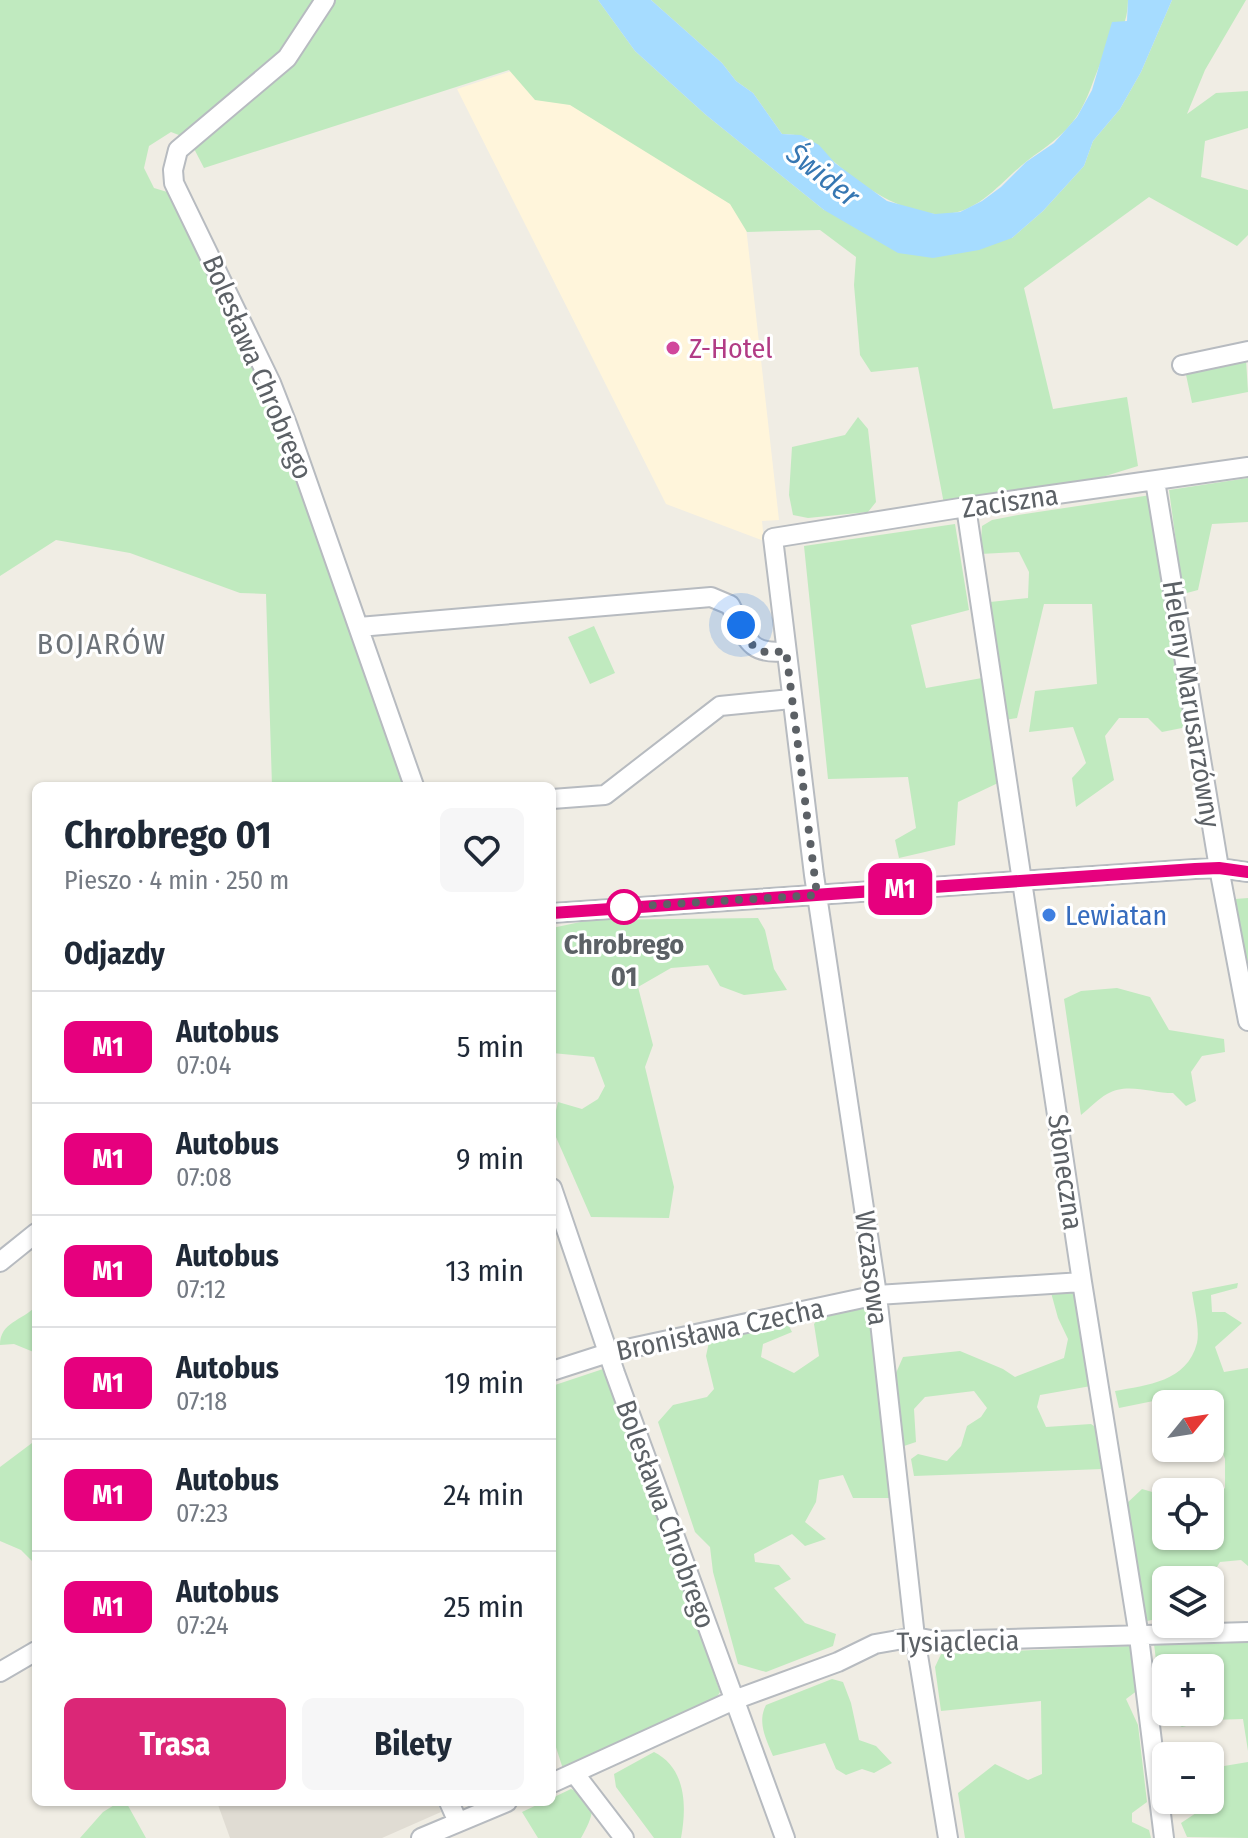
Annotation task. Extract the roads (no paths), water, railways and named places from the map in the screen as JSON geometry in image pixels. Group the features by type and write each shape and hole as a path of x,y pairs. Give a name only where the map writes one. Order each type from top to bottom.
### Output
{"street":[{"name":"Bolesława Chrobrego","path":"325,0 287,58 178,150 173,170 174,183 271,383 413,782"},
{"path":"1182,365 1248,351"},
{"name":"Zaciszna","path":"773,538 1248,467"},
{"name":"Heleny Marusarzówny","path":"1155,481 1219,868 1248,1021"},
{"name":"Słoneczna","path":"966,507 1082,1282 1139,1637 1164,1838"},
{"name":"Wczasowa","path":"773,538 788,700 877,1295 915,1637 948,1838"},
{"path":"359,627 711,597 730,605 751,646 764,653 782,652"},
{"path":"556,799 605,795 720,706 788,700"},
{"path":"556,913 1219,868 1248,872"},
{"name":"Bolesława Chrobrego","path":"556,1200 608,1353 785,1838"},
{"path":"0,1262 32,1236"},
{"name":"Bronisława Czecha","path":"556,1370 608,1353 877,1295 1082,1282"},
{"name":"Tysiąclecia","path":"556,1781 734,1700 838,1662 875,1644 915,1637 936,1641 1248,1632"},
{"path":"0,1672 32,1653"},
{"path":"575,1774 624,1838"},
{"path":"451,1806 458,1822"},
{"path":"428,1837 497,1806"}],"water":[{"name":"Świder","path":"598,0 651,0 722,63 736,81 753,93 782,134 801,135 819,145 835,163 887,201 935,214 960,212 982,201 1026,162 1054,143 1077,117 1092,90 1112,22 1127,21 1128,0 1172,0 1141,72 1120,109 1093,141 1084,166 1043,211 1012,238 979,250 933,258 898,253 824,210 706,115 635,51"}],"place":[{"name":"Z-Hotel","path":"673,348"},
{"name":"Chrobrego 01","path":"624,907"},
{"name":"Lewiatan","path":"1049,915"}],"district":[{"name":"BOJARÓW","path":"102,644"}]}
